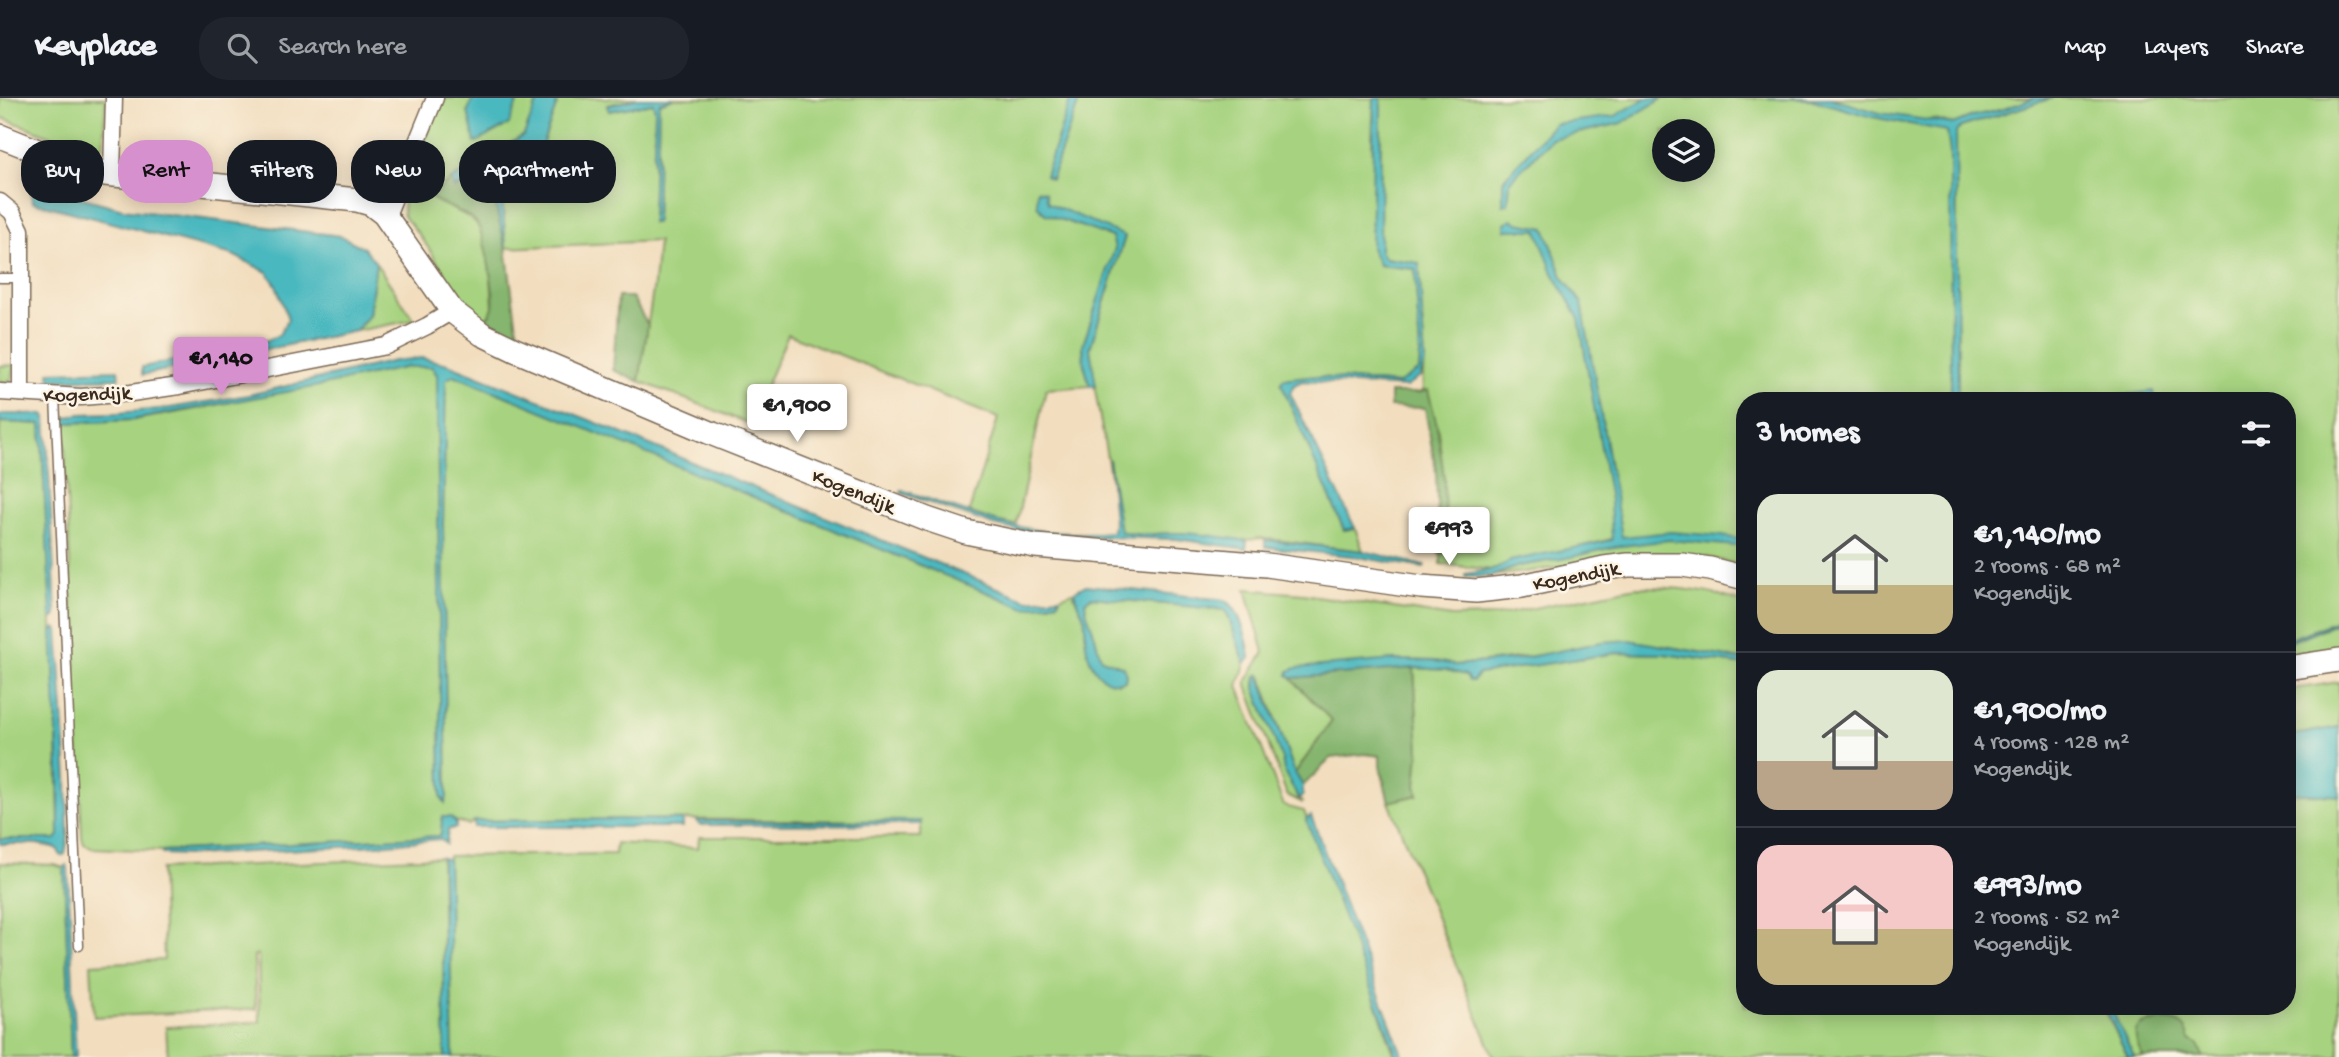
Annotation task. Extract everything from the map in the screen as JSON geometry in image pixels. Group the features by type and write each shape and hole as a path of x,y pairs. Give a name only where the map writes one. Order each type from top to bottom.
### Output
{"street":[{"path":"112,175 114,98"},
{"path":"384,214 390,208 435,98"},
{"path":"0,136 60,160 112,175 357,200 371,204 384,214 452,311"},
{"path":"0,202 18,221 21,230 21,394"},
{"name":"Kogendijk","path":"0,392 55,396 103,395 179,386 386,346 452,311 472,328 515,350 713,434 927,519 966,532 1014,543 1266,565 1421,587 1476,591 1522,586 1628,565 1682,565 1736,576"},
{"path":"2296,667 2339,660"}],"lane":[{"path":"0,278 22,278"},
{"path":"55,396 79,946"}],"green space":[{"path":"0,98 106,98 103,140 61,140 0,117"},
{"path":"441,98 473,98 468,111 475,140 459,140 459,175 445,185 445,140 425,140"},
{"path":"519,98 539,98 524,135 516,140 479,140 508,124"},
{"path":"559,98 639,98 607,105 609,111 653,102 652,223 656,223 659,103 673,98 1071,98 1045,176 1051,179 1080,98 1374,98 1372,139 1379,265 1415,269 1419,370 1398,384 1307,376 1282,383 1344,530 1355,528 1363,551 1260,538 1231,540 1182,533 1143,534 1120,531 1089,356 1125,237 1037,205 1045,214 1112,237 1116,248 1083,345 1084,364 1090,386 1046,389 1016,525 969,512 998,418 788,334 750,424 639,381 658,241 506,248 503,203 616,203 616,140 544,140"},
{"path":"1381,98 2035,98 1953,124 1930,119 1954,126 1955,392 1736,392 1736,564 1701,556 1645,553 1492,576 1519,566 1567,558 1615,538 1494,570 1441,564 1439,481 1423,384 1425,362 1419,263 1385,258 1380,252"},
{"path":"2052,98 2339,98 2339,620 2296,637 2296,392 1958,392 1956,132 1960,127"},
{"path":"451,180 454,188 459,187 459,203 495,203 506,248 519,342 485,320 492,310 493,299 488,261 478,225 474,220 441,203 445,203 445,185"},
{"path":"404,203 440,203 473,220 478,226 486,247 492,287 493,308 485,320 467,305 403,215"},
{"path":"376,263 414,320 356,331 369,315"},
{"path":"618,297 632,297 648,325 639,381 613,370"},
{"path":"15,365 12,379 0,385 0,366"},
{"path":"408,367 432,367 437,375 441,797 445,802 443,524 446,379 454,375 1025,608 1058,602 1060,597 1075,591 1074,596 1085,619 1086,643 1118,683 1125,681 1124,667 1101,659 1086,615 1085,602 1091,597 1226,610 1245,664 1238,686 1284,806 1304,811 1395,1057 453,1057 448,856 615,854 616,843 698,848 699,837 921,837 921,821 623,819 474,821 469,825 442,817 442,835 439,836 162,851 93,848 84,844 64,429 66,423 133,420"},
{"path":"1428,390 1437,425 1444,477 1445,553 1439,554 1436,471 1425,408 1390,407 1390,393 1417,393"},
{"path":"0,422 41,424 56,693 59,835 56,839 0,839"},
{"path":"1636,587 1691,590 1736,600 1736,658 1659,645 1602,642 1547,654 1455,665 1435,661 1394,660 1288,675 1332,721 1295,773 1261,676 1255,682 1255,688 1298,798 1303,803 1287,795 1247,686 1247,680 1264,652 1246,589 1303,594 1452,617 1495,616"},
{"path":"2332,625 2339,625 2339,650 2296,657 2296,639"},
{"path":"1617,653 1664,654 1736,664 1736,1015 2107,1015 2128,1057 1494,1057 1389,802 1418,795 1416,786 1419,752 1414,668 1446,670 1466,675"},
{"path":"1414,668 1419,752 1416,785 1418,795 1389,802 1380,756 1365,754 1331,758 1303,786 1295,773 1332,721 1291,678"},
{"path":"2339,682 2339,727 2296,734 2296,689"},
{"path":"2339,763 2339,1057 2133,1057 2113,1015 2296,1015 2296,764"},
{"path":"441,857 445,1057 168,1057 166,1027 260,1022 258,954 254,956 256,1009 94,1017 91,964 164,960 161,869"},
{"path":"0,863 55,865 64,868 71,1057 0,1057"},
{"path":"2168,1020 2183,1026 2190,1040 2198,1044 2203,1057 2143,1057 2136,1038 2138,1028 2149,1022"}],"water":[{"path":"473,98 519,98 509,124 480,140 474,140 468,111"},
{"path":"539,98 559,98 544,140 516,140 524,135"},
{"path":"639,98 673,98 659,103 656,223 652,223 653,103 609,111 607,106"},
{"path":"1071,98 1080,98 1051,179 1045,176"},
{"path":"1374,98 1381,98 1380,252 1385,258 1419,263 1425,362 1420,377 1406,387 1302,381 1294,385 1290,393 1355,528 1344,530 1281,383 1283,379 1307,376 1398,384 1419,370 1415,269 1379,265 1371,248"},
{"path":"1646,98 1663,98 1622,123 1552,139 1510,181 1508,204 1503,205 1503,180 1554,124 1615,116"},
{"path":"1763,98 1830,98 1880,113 1953,124 2035,98 2052,98 1961,127 1956,132 1958,392 1951,392 1950,153 1947,131 1872,117 1810,99"},
{"path":"459,175 459,187 454,188 451,180"},
{"path":"1037,190 1045,192 1048,203 1125,236 1090,348 1096,386 1090,386 1084,364 1083,345 1115,248 1112,237 1045,214 1037,205"},
{"path":"37,203 101,203 123,209 341,236 364,248 376,263 369,315 356,331 142,375 142,367 259,344 279,335 288,319 276,285 267,272 233,255"},
{"path":"495,203 503,203 506,248"},
{"path":"1512,219 1518,223 1545,228 1564,279 1582,303 1622,537 1671,532 1722,536 1736,538 1736,546 1670,540 1614,547 1519,566 1492,576 1465,577 1465,574 1496,569 1510,561 1612,540 1610,500 1579,319 1553,273 1537,230 1505,230 1505,223"},
{"path":"422,358 448,364 592,421 1027,600 1060,597 1058,602 1025,608 454,375 446,380 443,524 445,803 441,797 437,375 432,367 408,367 132,420 66,423 60,419 80,414 170,408 248,395 394,361"},
{"path":"118,370 119,378 50,380 49,372"},
{"path":"0,414 44,414 46,417 56,615 54,618 51,618 41,424 0,422"},
{"path":"1109,459 1120,531 1135,534 1181,533 1222,537 1247,541 1246,549 1177,539 1038,535 994,525 901,493 902,490 1020,527 1066,533 1113,532"},
{"path":"1265,540 1363,551 1425,566 1424,568 1352,556 1265,547"},
{"path":"1086,585 1225,600 1239,617 1250,658 1245,664 1226,610 1091,597 1085,602 1102,659 1124,667 1126,675 1125,681 1103,678 1090,660 1084,617 1075,595 1075,591"},
{"path":"2339,620 2339,625 2332,625 2296,639 2296,637"},
{"path":"56,628 67,780 68,837 65,854 61,856 57,848 37,844 0,844 0,839 56,839 59,835 52,630"},
{"path":"1629,640 1736,658 1736,664 1664,654 1617,653 1479,674 1473,681 1469,681 1466,675 1446,670 1414,668 1291,678 1288,675 1289,671 1296,668 1394,660 1435,661 1455,665 1519,659 1602,642"},
{"path":"1259,674 1295,773 1303,786 1303,795 1298,798 1284,771 1255,688 1256,676"},
{"path":"2339,727 2339,796 2296,794 2296,734"},
{"path":"1311,816 1403,1057 1397,1057 1306,819"},
{"path":"442,817 450,817 456,822 456,827 448,830 446,844 440,839 192,855 162,854 162,851 439,836"},
{"path":"683,820 683,827 474,827 474,821"},
{"path":"697,821 921,821 921,824 699,825"},
{"path":"442,858 448,859 453,1057 445,1057"},
{"path":"67,865 76,1057 71,1057 64,868"},
{"path":"2108,1015 2114,1015 2134,1057 2128,1057"}]}
